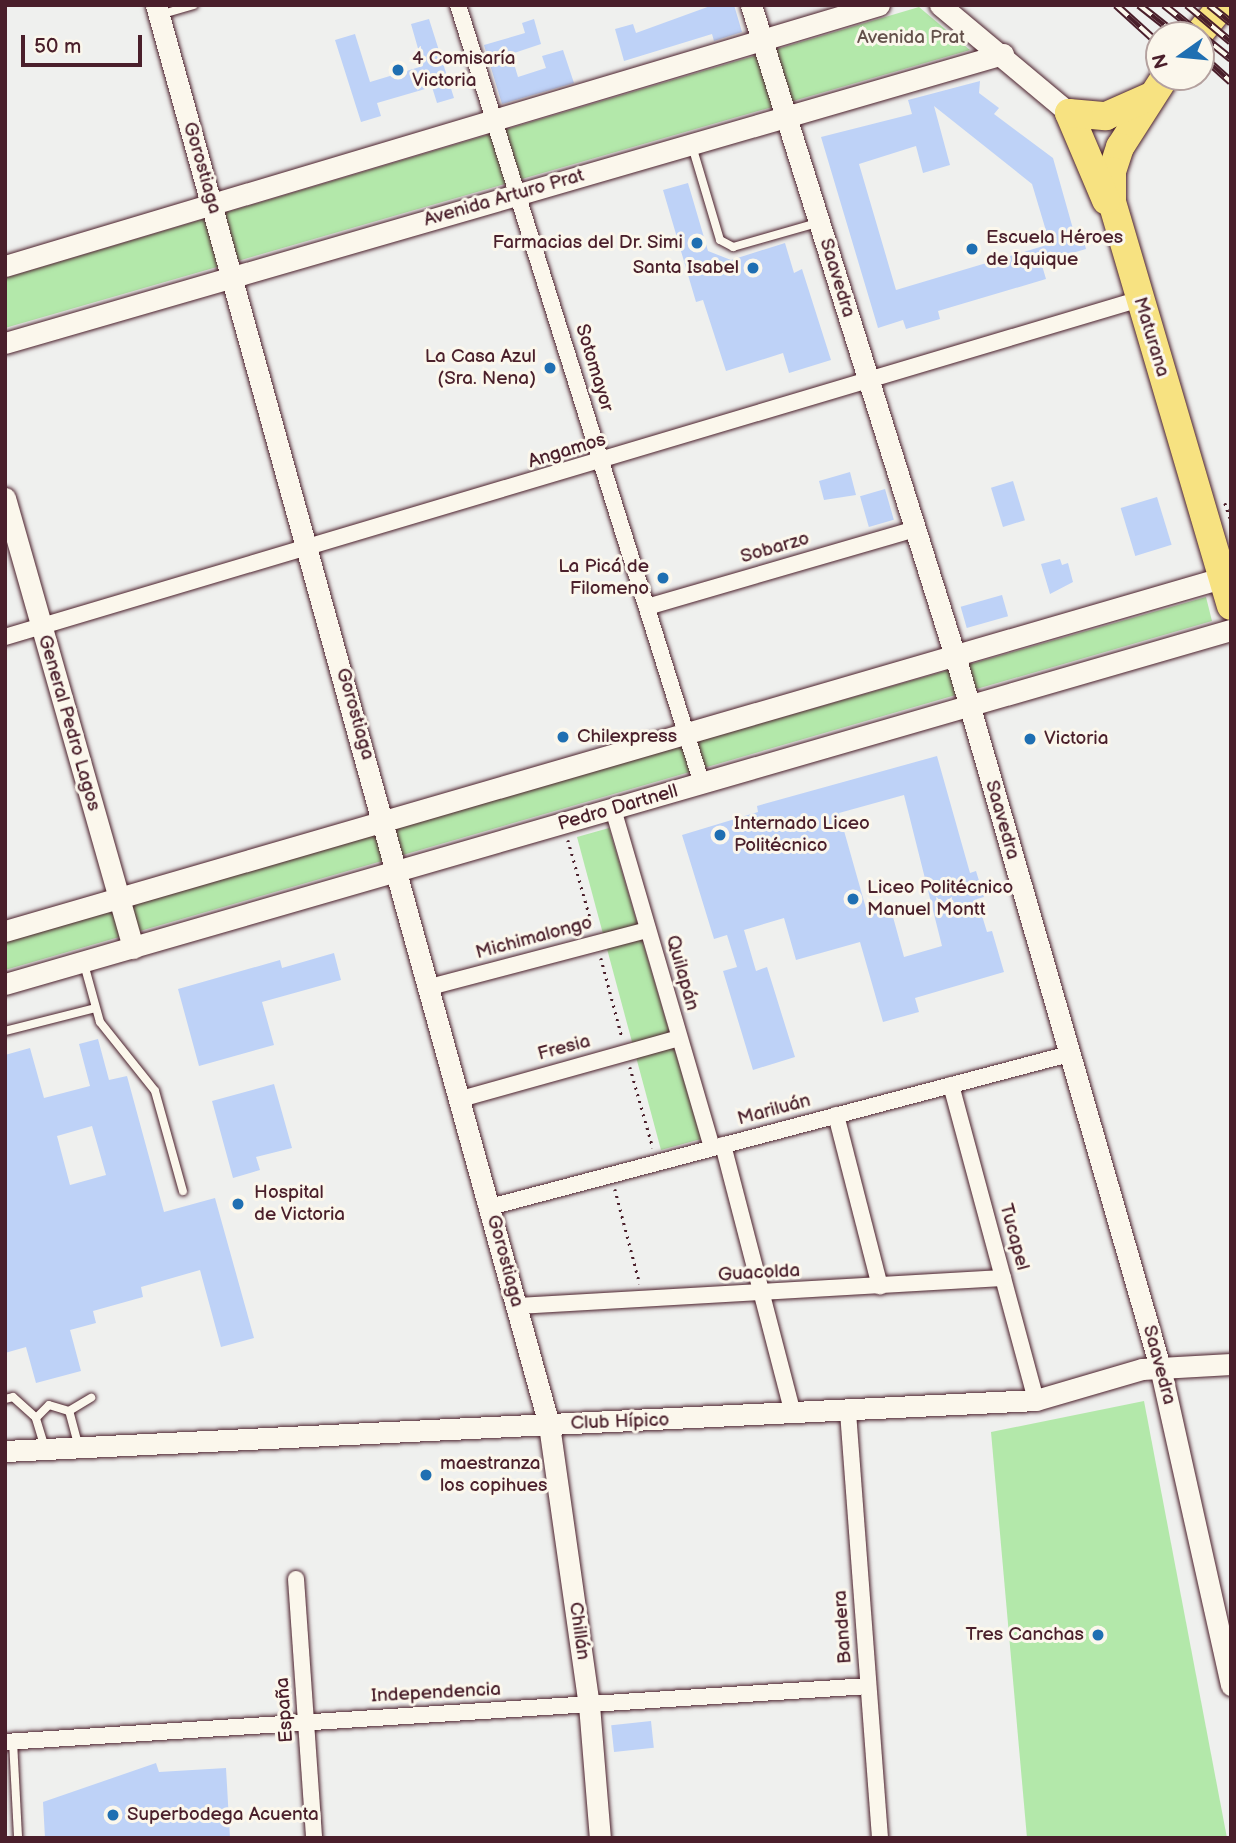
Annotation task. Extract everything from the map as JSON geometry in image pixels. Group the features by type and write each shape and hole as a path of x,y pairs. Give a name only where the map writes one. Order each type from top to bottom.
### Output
{"highway":[{"path":"1209,21 1222,5"},
{"path":"1069,113 1106,116 1150,91"},
{"name":"Maturana","path":"1154,91 1126,133 1111,181 1115,215 1231,606"},
{"path":"1069,113 1092,131 1126,133"},
{"path":"1069,113 1115,215"}],"street":[{"name":"Sotomayor","path":"457,5 702,784"},
{"name":"Saavedra","path":"751,5 956,659 1160,1367 1231,1685"},
{"path":"5,266 495,122 879,5"},
{"path":"940,5 1003,54 1069,113"},
{"name":"Gorostiaga","path":"157,10 386,822 549,1425"},
{"name":"Avenida Arturo Prat","path":"5,343 1003,54"},
{"name":"Angamos","path":"5,637 601,462 1140,299"},
{"name":"General Pedro Lagos","path":"5,498 133,948"},
{"name":"Sobarzo","path":"647,607 915,529"},
{"path":"5,930 956,659 1222,578"},
{"name":"Pedro Dartnell","path":"5,984 1231,631"},
{"name":"Quilapán","path":"613,809 680,1038 764,1295 793,1414"},
{"name":"Michimalongo","path":"430,987 648,930"},
{"name":"Fresia","path":"461,1099 680,1038"},
{"name":"Mariluán","path":"490,1207 1069,1054"},
{"name":"Tucapel","path":"951,1085 1036,1399"},
{"path":"836,1115 880,1286"},
{"name":"Guacolda","path":"517,1307 764,1295 1003,1278"},
{"name":"Club Hípico","path":"5,1451 848,1412 1036,1399 1160,1367 1231,1364"},
{"name":"Bandera","path":"848,1412 880,1838"},
{"name":"Chillán","path":"549,1425 589,1705 600,1838"},
{"name":"España","path":"296,1579 314,1838"},
{"name":"Independencia","path":"9,1742 868,1686"}],"lane":[{"path":"157,10 194,5"},
{"path":"691,144 720,240 733,247 820,223"},
{"path":"83,963 95,1008 155,1091 183,1191"},
{"path":"5,1031 95,1008"},
{"path":"5,1399 13,1397 36,1418 45,1450"},
{"path":"36,1418 49,1405 69,1411 90,1398"},
{"path":"69,1411 79,1448"},
{"path":"9,1742 18,1838"}],"path":[{"path":"1222,494 1231,520"},
{"path":"564,824 657,1163"},
{"path":"611,1175 644,1300"}],"green space":[{"name":"Avenida Prat","path":"919,7 970,50 5,328 5,278"},
{"path":"1206,597 1212,621 5,970 5,938"},
{"path":"609,828 701,1139 661,1150 577,837"},
{"name":"Tres Canchas","path":"1144,1401 1227,1838 1027,1838 991,1432"}],"building":[{"path":"713,5 734,5 742,32 714,41 712,34 624,61 615,29 633,24 636,33"},
{"path":"429,19 454,98 437,103 432,87 377,103 381,116 361,122 335,40 355,34 370,82 423,66 411,24"},
{"path":"534,19 541,44 511,54 518,77 546,68 542,56 563,50 574,83 502,104 484,45 525,33 522,23"},
{"path":"980,81 979,93 999,108 994,114 1053,158 1075,236 1082,234 1086,249 1041,262 1046,279 938,311 940,319 906,329 903,320 878,328 821,137 912,114 908,100","holes":["934,106 1032,184 1050,244 896,290 859,164 916,146 923,173 950,165"]},
{"path":"688,183 708,251 731,260 785,243 794,273 802,269 831,360 789,373 783,353 726,371 703,300 696,302 663,190"},
{"path":"850,472 856,495 824,500 819,481"},
{"path":"1013,481 1025,520 1003,527 991,488"},
{"path":"885,489 894,520 869,527 860,496"},
{"path":"1157,497 1172,545 1135,556 1121,508"},
{"path":"1060,559 1062,565 1068,563 1073,582 1050,594 1041,564"},
{"path":"1002,595 1008,616 967,628 961,607"},
{"path":"937,756 970,873 976,871 984,897 977,899 987,932 992,931 1004,972 915,998 919,1012 883,1022 860,942 796,960 784,918 744,930 756,971 767,967 795,1057 753,1070 723,971 737,967 727,935 714,939 682,835 758,812 757,806","holes":["904,795 942,946 904,957 890,906 867,912 839,813"]},
{"path":"334,953 341,980 262,1002 274,1045 199,1066 178,989 280,960 282,968"},
{"path":"98,1039 109,1080 127,1076 164,1212 215,1198 254,1338 221,1347 200,1270 141,1287 143,1297 93,1311 96,1323 70,1330 81,1371 36,1383 26,1347 5,1353 5,1055 30,1048 44,1098 90,1086 79,1044","holes":["92,1126 106,1175 70,1185 57,1136"]},
{"path":"274,1084 292,1148 256,1157 260,1170 233,1178 212,1101"},
{"path":"651,1721 654,1748 614,1752 611,1725"},
{"path":"156,1763 159,1772 226,1768 230,1838 45,1838 43,1802"}],"railway":[{"path":"1116,5 1145,31"},
{"path":"1139,5 1159,21"},
{"path":"1164,5 1231,59"},
{"path":"1187,5 1231,42"},
{"path":"1209,5 1231,23"},
{"path":"1215,68 1231,82"}],"place":[{"name":"4 Comisaría Victoria","path":"398,70"},
{"name":"Farmacias del Dr. Simi","path":"697,243"},
{"name":"Escuela Héroes de Iquique","path":"972,249"},
{"name":"Santa Isabel","path":"753,268"},
{"name":"La Casa Azul (Sra. Nena)","path":"550,368"},
{"name":"La Picá de Filomeno","path":"663,578"},
{"name":"Chilexpress","path":"563,737"},
{"name":"Victoria","path":"1030,739"},
{"name":"Internado Liceo Politécnico","path":"720,835"},
{"name":"Liceo Politécnico Manuel Montt","path":"853,899"},
{"name":"Hospital de Victoria","path":"238,1204"},
{"name":"maestranza los copihues","path":"426,1475"},
{"name":"Tres Canchas","path":"1098,1635"},
{"name":"Superbodega Acuenta","path":"113,1815"}]}
